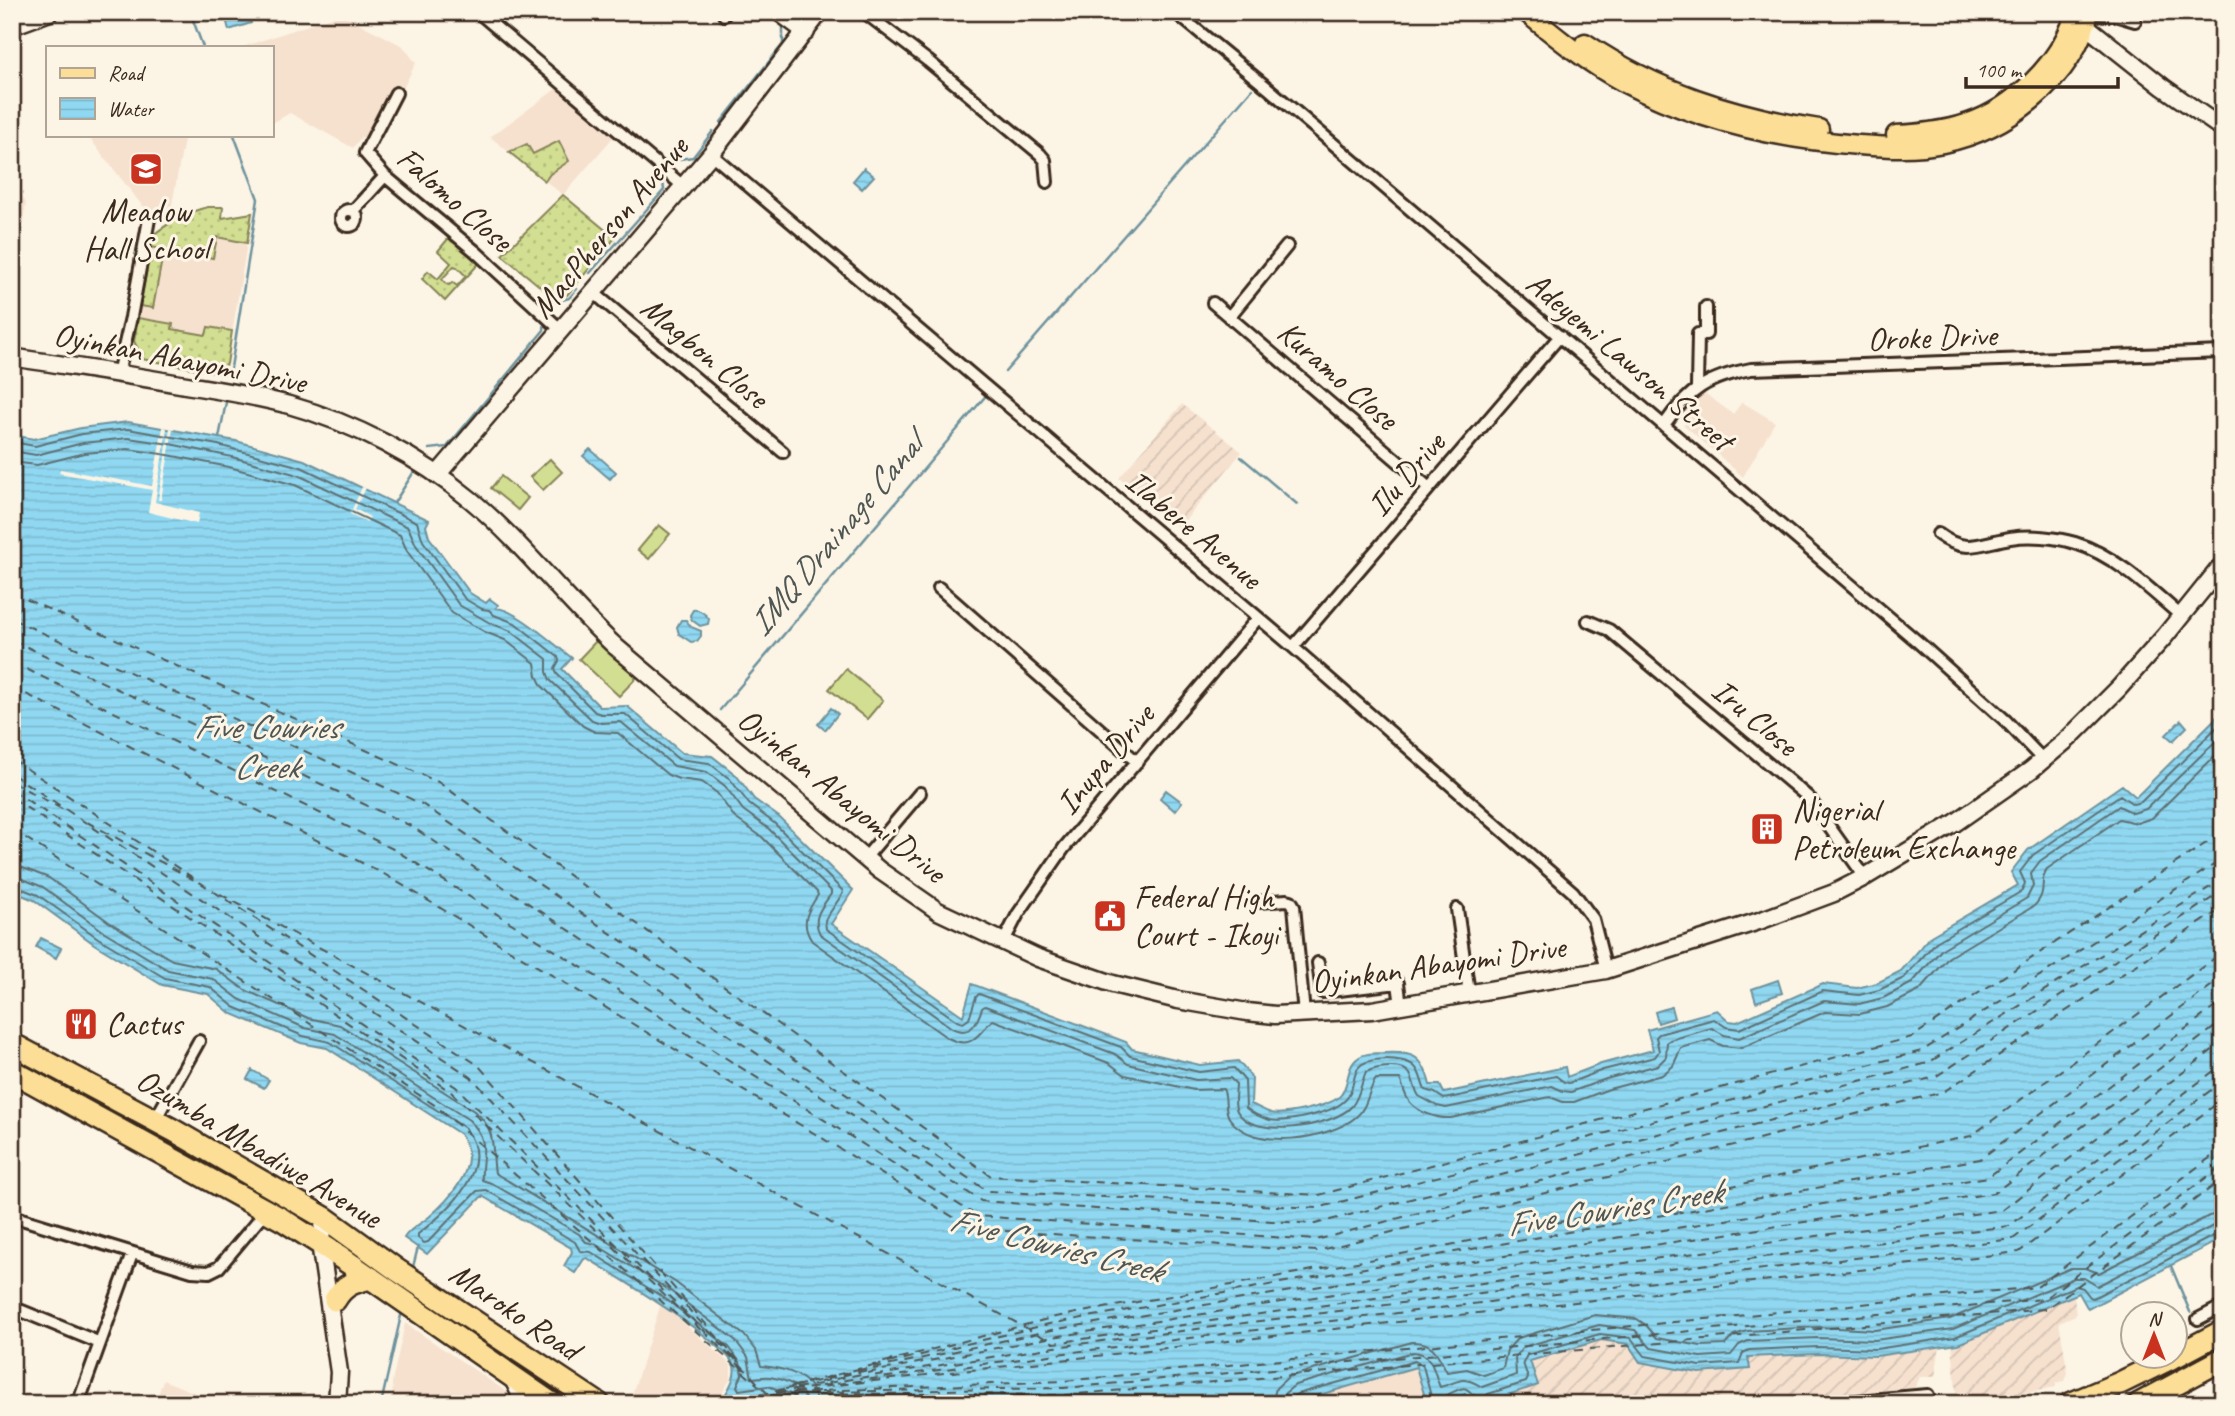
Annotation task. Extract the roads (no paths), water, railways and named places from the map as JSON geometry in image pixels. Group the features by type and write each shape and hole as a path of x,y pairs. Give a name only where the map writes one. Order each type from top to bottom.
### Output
{"highway":[{"name":"Ozumba Mbadiwe Avenue","path":"12,1044 155,1120 334,1224 397,1270"},
{"name":"Ozumba Mbadiwe Avenue","path":"13,1072 266,1210 377,1282"},
{"name":"Maroko Road","path":"397,1270 599,1404"},
{"name":"Maroko Road","path":"377,1282 552,1404"},
{"path":"335,1300 348,1284 377,1282"},
{"path":"2190,1348 2223,1331"},
{"path":"2139,1404 2223,1359"},
{"path":"2070,1404 2146,1370"}],"main road":[{"path":"1526,12 1604,71 1684,109 1770,134 1841,144 1895,146 1942,144 1982,132 2013,115 2057,76 2069,61 2082,18"},
{"path":"1544,12 1622,66 1690,98 1772,121 1823,130 1872,134 1937,131 1960,127 1989,115 2029,86 2082,18"}],"street":[{"path":"12,26 50,12"},
{"path":"478,12 683,186"},
{"path":"779,12 806,32"},
{"name":"MacPherson Avenue","path":"437,475 712,154 820,12"},
{"path":"864,12 1041,154 1047,166 1047,182"},
{"name":"Adeyemi Lawson Street","path":"1175,12 1918,642 2006,721 2043,760"},
{"path":"2082,18 2115,15 2135,21"},
{"path":"2082,18 2163,87 2223,129"},
{"name":"Falomo Close","path":"396,93 365,153 385,176 475,251 561,330"},
{"name":"Ilabere Avenue","path":"712,154 1293,647 1573,891 1592,919 1606,970"},
{"path":"353,211 385,176"},
{"path":"118,374 149,219"},
{"path":"1229,317 1287,246"},
{"name":"Magbon Close","path":"593,292 783,452"},
{"name":"Kuramo Close","path":"1213,303 1428,487"},
{"path":"1697,387 1699,334 1706,334 1706,307"},
{"name":"Ilu Drive","path":"1293,647 1560,336"},
{"name":"Oroke Drive","path":"1664,425 1697,387 1729,373 1772,367 2019,361 2223,352"},
{"name":"Oyinkan Abayomi Drive","path":"12,357 288,405 358,431 394,449 437,475 469,499 500,526 589,622 616,647 906,891 938,911 1038,958 1077,973 1178,1000 1276,1015 1372,1010 1606,970 1759,921 1834,893 1866,877 1955,823 2043,760 2119,688 2182,617 2223,564"},
{"path":"1938,534 1962,547 1974,547 2009,538 2046,538 2076,543 2115,564 2182,617"},
{"path":"939,588 1137,762"},
{"name":"Inupa Drive","path":"1004,941 1018,914 1064,849 1258,618"},
{"name":"Iru Close","path":"1588,621 1609,630 1808,797 1866,877"},
{"path":"866,857 920,793"},
{"path":"1258,902 1287,900 1294,906 1304,1014"},
{"path":"1457,909 1469,993"},
{"path":"1318,963 1322,992 1398,984 1401,1006"},
{"path":"155,1120 199,1041"},
{"path":"12,1216 132,1254 192,1271 209,1272 219,1267 266,1210"},
{"path":"334,1224 327,1248 339,1371 337,1404"},
{"path":"327,1248 332,1264 346,1371 346,1404"},
{"path":"78,1404 132,1254"},
{"path":"2198,1320 2223,1306"},
{"path":"12,1307 100,1343"},
{"path":"512,1377 525,1404"},
{"path":"1821,1404 1928,1395"}],"water":[{"path":"248,13 251,23 229,30 226,19"},
{"path":"864,168 874,176 862,189 853,181"},
{"name":"Five Cowries Creek","path":"128,422 236,441 304,460 429,520 426,526 429,537 470,593 486,603 490,599 498,605 496,608 525,621 572,658 562,669 600,707 627,706 682,753 712,756 736,775 754,799 779,817 853,890 831,924 963,1016 972,984 1126,1042 1132,1049 1200,1065 1238,1061 1252,1078 1251,1104 1278,1114 1317,1107 1339,1097 1354,1062 1366,1054 1402,1053 1415,1057 1424,1067 1430,1085 1440,1085 1444,1093 1565,1067 1567,1077 1601,1064 1653,1050 1647,1030 1717,1010 1729,1021 1737,1022 1823,984 1857,988 1877,983 1901,971 1931,936 2018,885 2011,872 2028,850 2122,785 2136,797 2223,711 2223,1238 2088,1309 2079,1293 1958,1344 1876,1356 1818,1354 1748,1357 1750,1369 1699,1373 1640,1362 1628,1344 1601,1340 1530,1361 1538,1385 1480,1404 1471,1404 1465,1394 1445,1404 1427,1404 1416,1367 1288,1404 799,1404 767,1393 722,1401 735,1371 727,1355 712,1342 668,1309 587,1258 575,1273 564,1266 572,1252 571,1248 482,1196 427,1254 404,1238 447,1200 462,1179 468,1157 460,1134 327,1048 301,1043 230,1013 208,994 162,985 94,944 34,900 12,891 12,435 34,439 81,428"},
{"path":"590,449 616,472 610,479 583,456"},
{"path":"693,610 706,615 708,624 700,626 692,620 690,615"},
{"path":"681,620 686,620 691,627 701,631 697,641 691,642 679,634 677,627"},
{"path":"831,708 838,714 825,730 818,724"},
{"path":"2181,720 2187,727 2173,741 2166,735"},
{"path":"1166,790 1182,802 1175,811 1160,798"},
{"path":"41,938 61,948 56,958 36,947"},
{"path":"1778,980 1782,993 1756,1002 1752,989"},
{"path":"1671,1007 1674,1018 1658,1023 1655,1012"},
{"path":"252,1070 269,1080 264,1088 247,1079"}],"waterway":[{"path":"190,12 203,46"},
{"path":"721,122 783,44 783,22"},
{"name":"IMQ Drainage Canal","path":"1005,372 1252,89"},
{"path":"673,160 693,157 713,131"},
{"path":"230,374 258,199 234,136"},
{"path":"590,273 664,190 662,173"},
{"path":"555,302 569,298 577,289"},
{"path":"429,449 447,447 544,330 545,319"},
{"name":"IMQ Drainage Canal","path":"720,710 989,392"},
{"path":"219,438 227,397"},
{"path":"1241,457 1297,504"},
{"path":"394,503 417,467"},
{"path":"412,1271 418,1247"},
{"path":"2171,1266 2185,1300"},
{"path":"381,1404 402,1311"}],"place":[{"name":"Meadow Hall School","path":"146,169"},
{"name":"Nigerial Petroleum Exchange","path":"1767,829"},
{"name":"Federal High Court - Ikoyi","path":"1110,916"},
{"name":"Cactus","path":"81,1024"}]}
